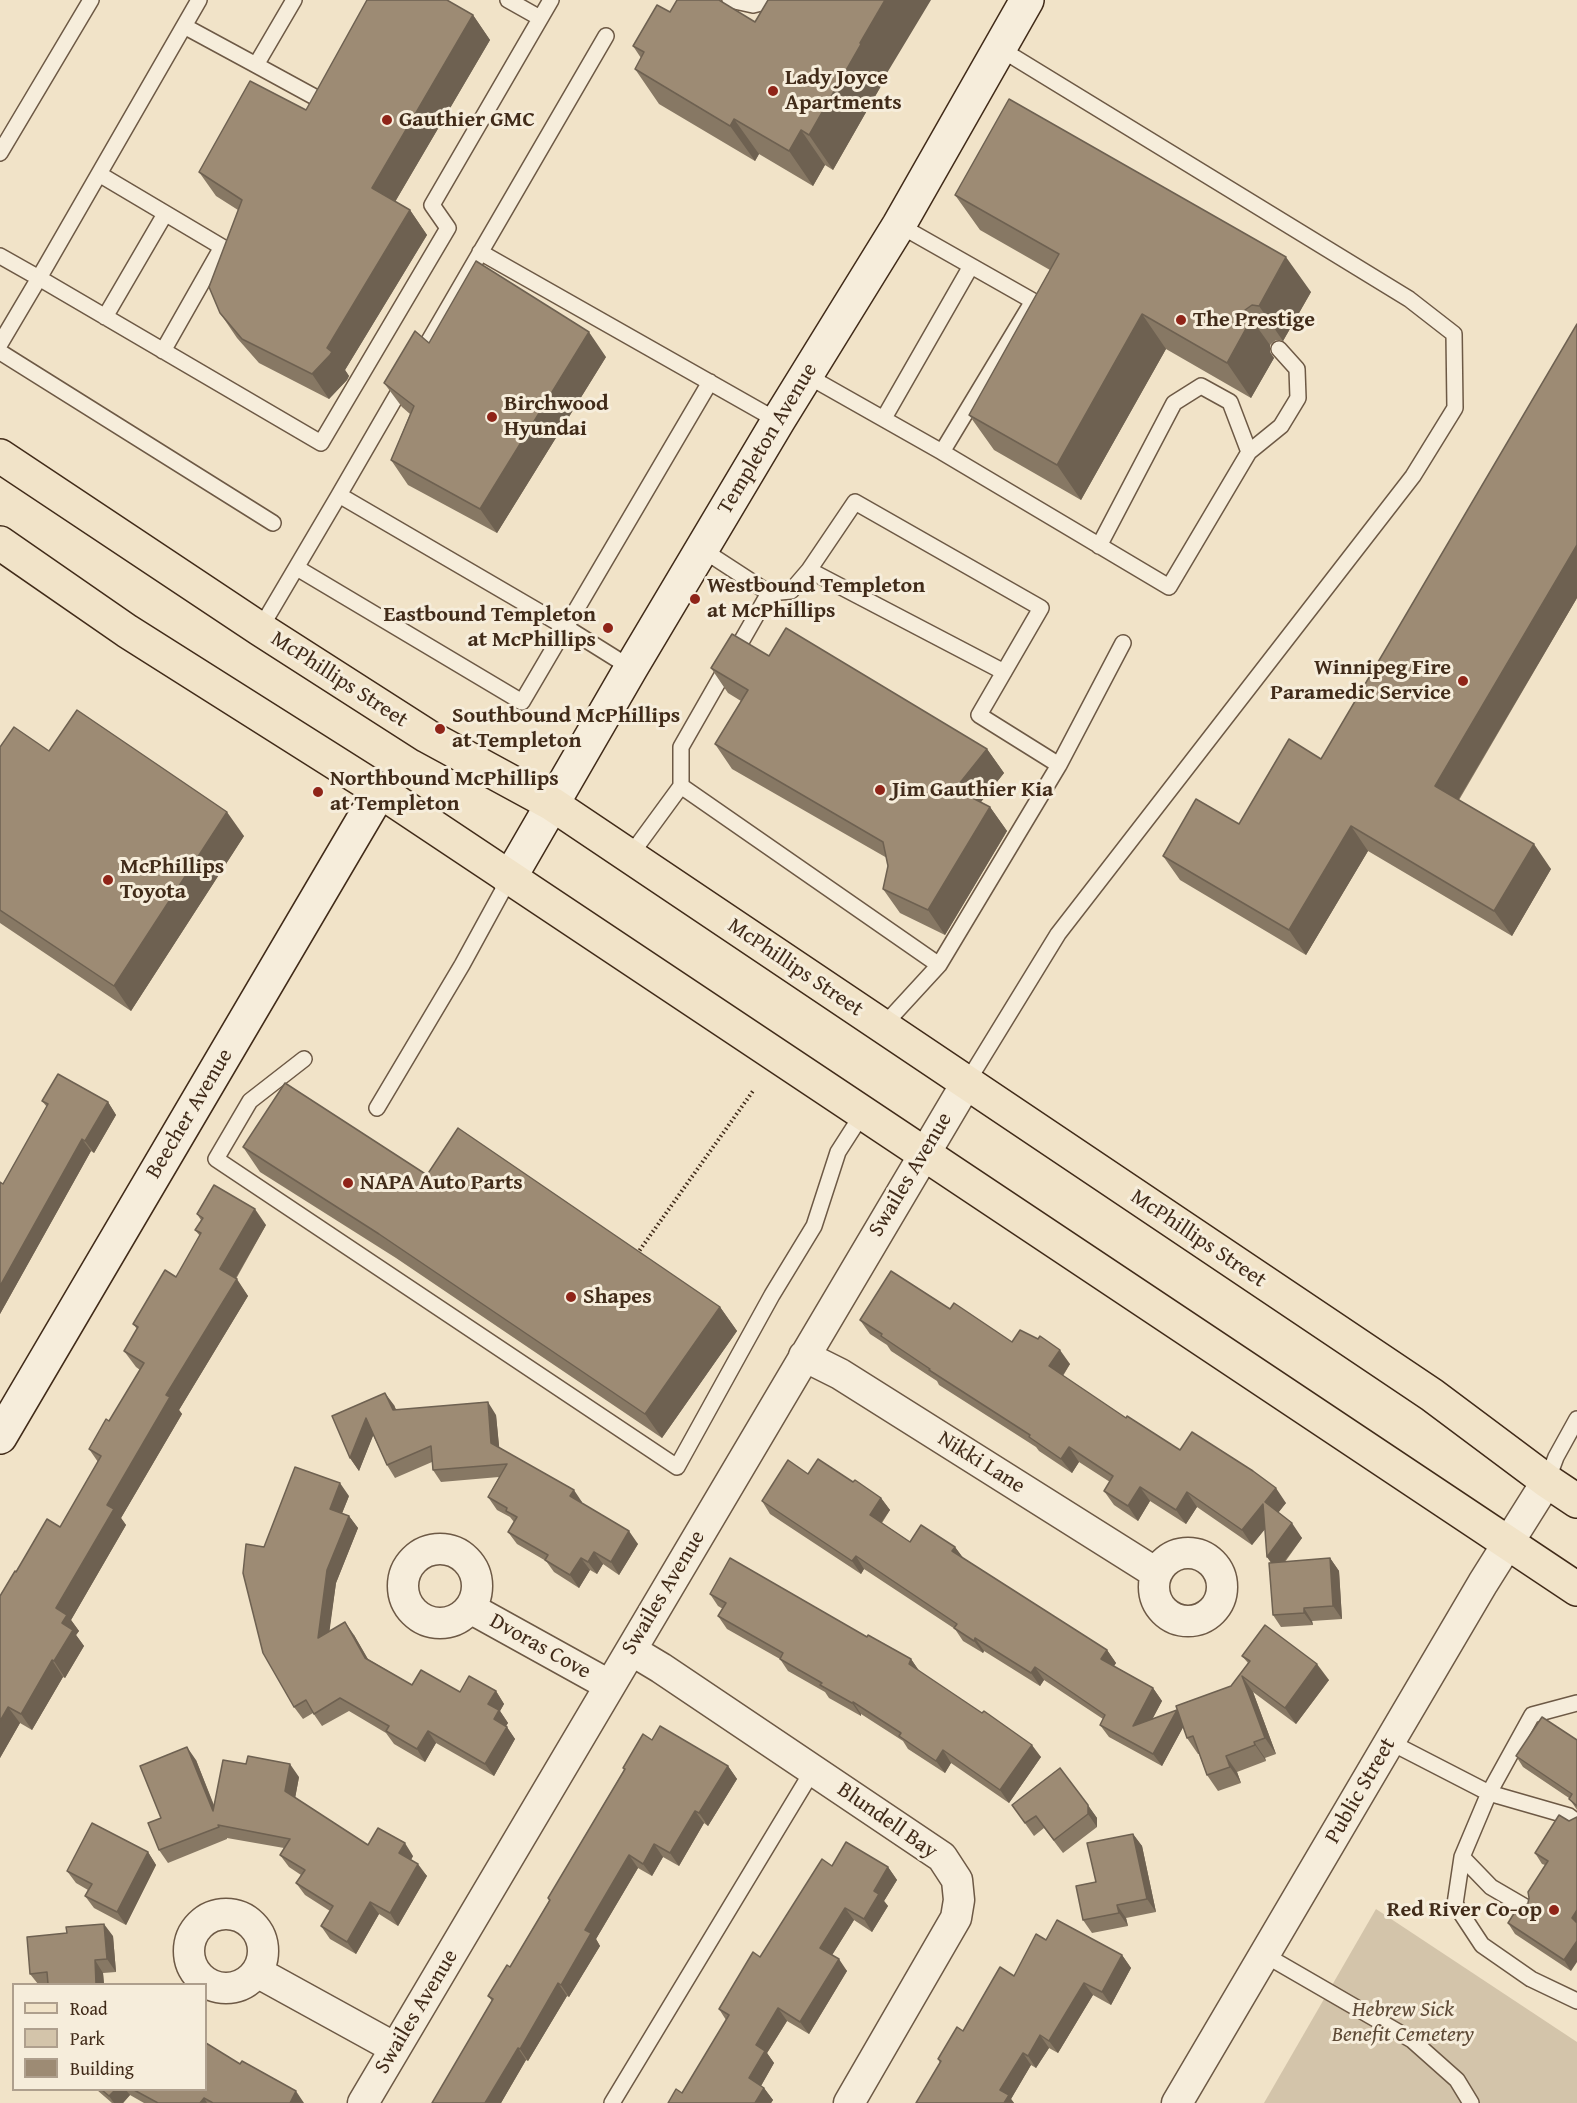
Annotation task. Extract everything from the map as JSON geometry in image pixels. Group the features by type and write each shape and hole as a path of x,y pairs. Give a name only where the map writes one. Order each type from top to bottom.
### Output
{"main road":[{"name":"McPhillips Street","path":"0,456 260,629 427,736 552,804 1432,1395 1577,1501"},
{"path":"0,543 127,630 380,791 1577,1590"}],"street":[{"name":"Templeton Avenue","path":"509,879 778,421 899,225 1027,0"},
{"name":"Beecher Avenue","path":"0,1437 380,791"},
{"name":"Swailes Avenue","path":"363,2103 966,1084"},
{"name":"Nikki Lane","path":"804,1356 840,1374 1156,1573"},
{"name":"Public Street","path":"1177,2103 1508,1542 1547,1481"},
{"name":"Dvoras Cove","path":"470,1608 609,1685"},
{"name":"Blundell Bay","path":"631,1650 942,1857 957,1880 959,1900 956,1918 849,2103"},
{"path":"257,1972 395,2048"}],"lane":[{"path":"0,153 91,0"},
{"path":"0,344 199,0"},
{"path":"256,65 294,0"},
{"path":"508,0 540,18"},
{"path":"0,256 321,443 448,228 432,205 550,0"},
{"path":"730,0 753,5 773,0"},
{"path":"184,26 322,101 334,81"},
{"path":"260,629 606,36"},
{"path":"966,1084 1058,934 1413,476 1455,408 1454,334 1409,298 999,48"},
{"path":"99,174 222,247 163,351"},
{"path":"105,317 165,214"},
{"path":"899,225 1033,301 942,452"},
{"path":"480,252 778,421"},
{"path":"884,418 971,266"},
{"path":"806,375 884,418 1169,587 1249,452 1281,426 1298,398 1297,369 1279,349"},
{"path":"0,352 273,523"},
{"path":"297,568 522,702 710,382"},
{"path":"1099,546 1174,403 1201,386 1230,402 1249,452"},
{"path":"339,495 631,668"},
{"path":"703,550 769,593 791,591 855,502 1041,608 979,716 1059,765"},
{"path":"808,570 1004,672"},
{"path":"629,857 681,786 681,747 769,593"},
{"path":"882,1027 939,965 1059,765 1123,643"},
{"path":"681,786 939,965"},
{"path":"377,1108 462,966 509,879"},
{"path":"304,1059 250,1101 216,1159 677,1467 772,1295 814,1226 838,1152 863,1113"},
{"path":"1547,1481 1556,1457 1577,1419"},
{"path":"1577,1703 1532,1715 1489,1793 1462,1857 1455,1904 1482,1945 1531,1979 1577,2001"},
{"path":"1390,1742 1489,1793 1569,1816 1577,1822"},
{"path":"612,2103 813,1770"},
{"path":"1462,1857 1491,1887 1527,1908"},
{"path":"1265,1955 1412,2040 1457,2080 1471,2103"}],"path":[{"path":"633,1260 753,1091"}],"green space":[{"name":"Hebrew Sick Benefit Cemetery","path":"1376,1909 1577,2042 1577,2103 1264,2103"}],"building":[{"path":"367,0 447,0 473,15 372,188 410,210 327,348 332,352 312,374 242,339 220,313 209,287 242,200 199,172 250,81 306,110"},
{"name":"Lady Joyce Apartments","path":"677,0 719,0 755,22 768,0 885,0 809,135 801,130 789,151 734,119 730,126 635,69 644,52 633,46 657,5 670,12"},
{"name":"The Prestige","path":"1009,99 1286,257 1259,306 1252,305 1245,310 1245,317 1249,323 1227,363 1142,314 1057,465 969,415 1059,254 955,195"},
{"name":"Birchwood Hyundai","path":"476,261 589,332 480,509 391,460 414,406 384,383 415,331 429,343"},
{"name":"Winnipeg Fire Paramedic Service","path":"1577,324 1577,545 1435,786 1534,844 1494,911 1351,826 1289,930 1163,856 1196,799 1239,824 1289,739 1321,759"},
{"name":"Jim Gauthier Kia","path":"786,628 987,749 955,789 990,807 928,910 883,889 888,866 883,842 715,744 748,690 711,668 732,634 769,656"},
{"name":"McPhillips Toyota","path":"77,710 227,812 114,986 0,910 0,747 14,727 49,751"},
{"path":"58,1074 108,1102 85,1141 82,1139 0,1286 0,1182 3,1184 48,1104 42,1101"},
{"name":"Shapes","path":"285,1083 427,1175 458,1128 720,1307 645,1414 379,1234 243,1147"},
{"path":"214,1185 255,1209 220,1269 237,1279 166,1395 170,1397 107,1505 114,1509 56,1608 67,1615 62,1623 73,1630 54,1661 52,1660 21,1714 8,1707 0,1721 0,1596 47,1519 60,1527 101,1456 89,1449 106,1419 109,1421 144,1363 124,1351 138,1327 133,1324 165,1270 176,1277 201,1233 195,1230 203,1218 197,1214"},
{"path":"891,1271 950,1309 954,1303 1012,1342 1020,1330 1038,1339 1040,1336 1060,1350 1049,1366 1126,1418 1127,1416 1180,1450 1192,1432 1253,1471 1276,1488 1265,1502 1292,1523 1267,1557 1263,1504 1242,1530 1187,1492 1176,1510 1140,1487 1128,1506 1104,1491 1113,1476 1069,1447 1061,1459 1029,1437 1030,1435 929,1370 860,1320"},
{"path":"385,1393 393,1410 488,1402 491,1443 574,1490 570,1496 629,1531 611,1562 594,1552 588,1562 581,1558 570,1575 545,1560 548,1555 508,1532 517,1517 488,1497 507,1464 433,1470 431,1446 387,1465 366,1418 350,1458 332,1416"},
{"path":"818,1459 881,1498 870,1515 910,1542 921,1525 955,1547 952,1551 1107,1650 1101,1659 1153,1688 1133,1726 1177,1710 1153,1754 1100,1725 1105,1715 1035,1667 1031,1673 975,1638 974,1641 954,1628 957,1624 856,1556 852,1561 762,1501 788,1460 808,1474"},
{"path":"295,1467 340,1483 330,1509 349,1516 327,1570 318,1638 345,1622 365,1658 412,1685 421,1670 460,1692 469,1676 496,1691 488,1704 499,1710 494,1719 507,1727 485,1764 428,1731 417,1749 386,1731 389,1726 340,1698 314,1714 306,1700 294,1707 263,1653 243,1573 246,1544 264,1547"},
{"path":"730,1558 867,1637 868,1635 911,1659 909,1664 982,1713 984,1711 1032,1745 1000,1790 943,1750 936,1761 899,1736 901,1733 780,1659 783,1653 718,1616 726,1603 710,1594"},
{"path":"1330,1558 1333,1606 1304,1608 1304,1613 1273,1615 1269,1563"},
{"path":"1265,1625 1317,1664 1285,1708 1242,1676 1265,1738 1254,1742 1255,1745 1226,1756 1230,1767 1207,1775 1193,1736 1187,1738 1176,1706 1231,1686 1250,1661 1242,1656"},
{"path":"1542,1717 1577,1740 1577,1806 1569,1799 1572,1794 1516,1756"},
{"path":"660,1726 728,1766 699,1813 695,1811 670,1853 654,1844 643,1864 629,1855 585,1930 591,1933 561,1985 558,1983 520,2049 518,2048 485,2103 432,2103 493,1999 488,1996 507,1965 510,1967 550,1900 548,1898 625,1769 623,1768 643,1734 652,1740"},
{"path":"187,1747 213,1811 223,1760 246,1764 248,1756 290,1764 285,1791 368,1845 378,1828 405,1843 399,1853 418,1864 390,1913 370,1902 347,1942 321,1926 333,1906 296,1883 305,1870 280,1855 290,1839 218,1825 219,1827 159,1850 148,1823 161,1818 140,1766"},
{"path":"1060,1768 1088,1805 1088,1814 1054,1840 1036,1816 1025,1823 1012,1805"},
{"path":"1559,1815 1569,1821 1577,1817 1577,1910 1572,1918 1577,1923 1577,1941 1564,1960 1508,1923 1518,1907 1528,1903 1528,1892 1548,1861 1535,1853"},
{"path":"92,1823 148,1852 117,1912 85,1896 92,1884 67,1871"},
{"path":"1133,1834 1147,1899 1117,1905 1119,1913 1083,1920 1076,1886 1096,1882 1087,1843"},
{"path":"846,1842 888,1867 874,1891 879,1894 864,1919 845,1908 820,1948 839,1959 800,2022 778,2008 756,2045 765,2051 749,2078 764,2088 755,2103 668,2103 676,2089 682,2093 729,2015 719,2009 753,1952 760,1957 822,1859 832,1866"},
{"path":"1057,1920 1122,1955 1102,1992 1084,1983 1049,2041 1040,2035 1028,2056 1023,2053 1000,2090 1009,2095 1004,2103 916,2103 941,2061 938,2059 957,2027 963,2031 1000,1967 1014,1976 1036,1934 1046,1940"},
{"path":"104,1924 107,1959 95,1960 96,1983 48,1983 47,1972 30,1974 27,1937 67,1933 66,1927"},
{"path":"207,2044 240,2064 242,2061 296,2091 290,2103 213,2103 204,2098 200,2103 158,2103 136,2091 207,2091"},
{"path":"103,2091 114,2091 109,2096"}],"place":[{"name":"Lady Joyce Apartments","path":"773,91"},
{"name":"Gauthier GMC","path":"387,120"},
{"name":"The Prestige","path":"1181,320"},
{"name":"Birchwood Hyundai","path":"492,417"},
{"name":"Westbound Templeton at McPhillips","path":"695,599"},
{"name":"Eastbound Templeton at McPhillips","path":"608,628"},
{"name":"Winnipeg Fire Paramedic Service","path":"1463,681"},
{"name":"Southbound McPhillips at Templeton","path":"440,729"},
{"name":"Jim Gauthier Kia","path":"880,790"},
{"name":"Northbound McPhillips at Templeton","path":"318,792"},
{"name":"McPhillips Toyota","path":"108,880"},
{"name":"NAPA Auto Parts","path":"348,1183"},
{"name":"Shapes","path":"571,1297"},
{"name":"Red River Co-op","path":"1554,1910"}]}
